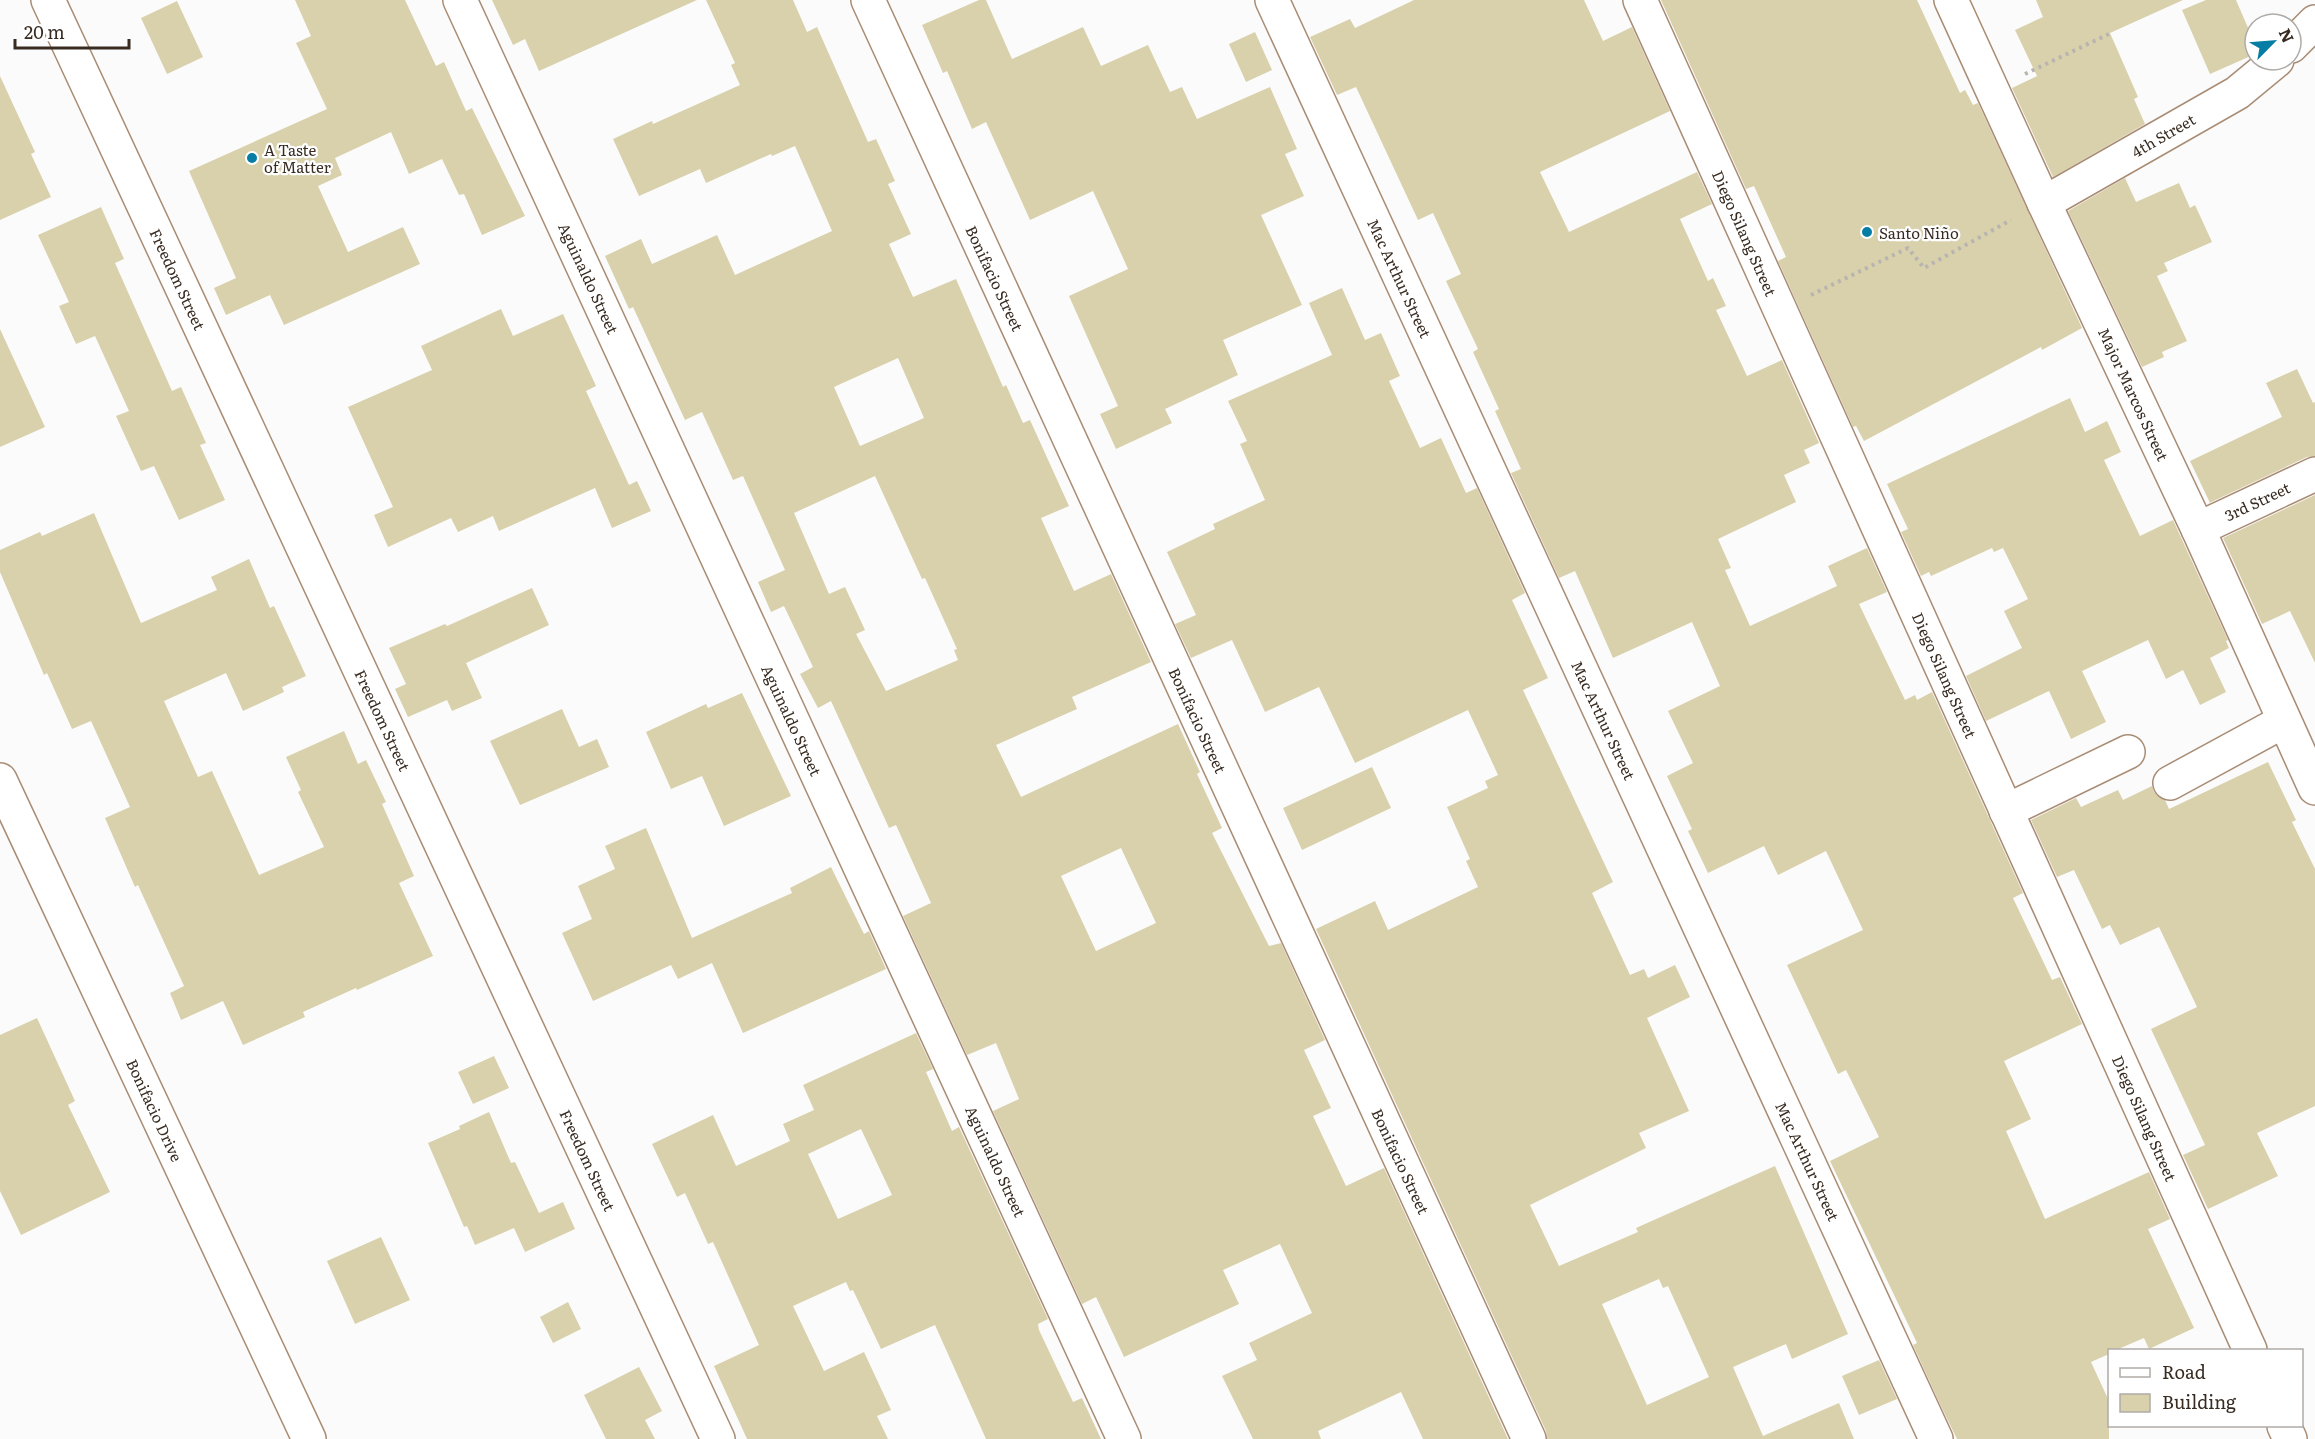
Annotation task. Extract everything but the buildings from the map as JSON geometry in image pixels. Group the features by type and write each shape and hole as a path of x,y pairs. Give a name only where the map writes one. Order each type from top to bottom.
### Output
{"street":[{"name":"Freedom Street","path":"48,0 718,1439"},
{"name":"Aguinaldo Street","path":"460,0 1124,1439"},
{"name":"Bonifacio Street","path":"868,0 1529,1439"},
{"name":"Mac Arthur Street","path":"1272,0 1936,1439"},
{"name":"Diego Silang Street","path":"1640,0 2250,1349"},
{"name":"Major Marcos Street","path":"1951,0 2198,529 2284,722 2312,774"},
{"path":"2303,34 2315,22"},
{"name":"4th Street","path":"2044,202 2236,93 2262,72"},
{"name":"3rd Street","path":"2198,529 2315,474"},
{"path":"2170,783 2284,722"},
{"path":"2006,811 2128,752"},
{"name":"Bonifacio Drive","path":"0,780 309,1439"}],"path":[{"path":"1992,89 2113,32"},
{"path":"1780,311 1908,248 1924,268 2044,202"}],"place":[{"name":"A Taste of Matter","path":"252,158"},
{"name":"Santo Niño","path":"1867,232"}]}
